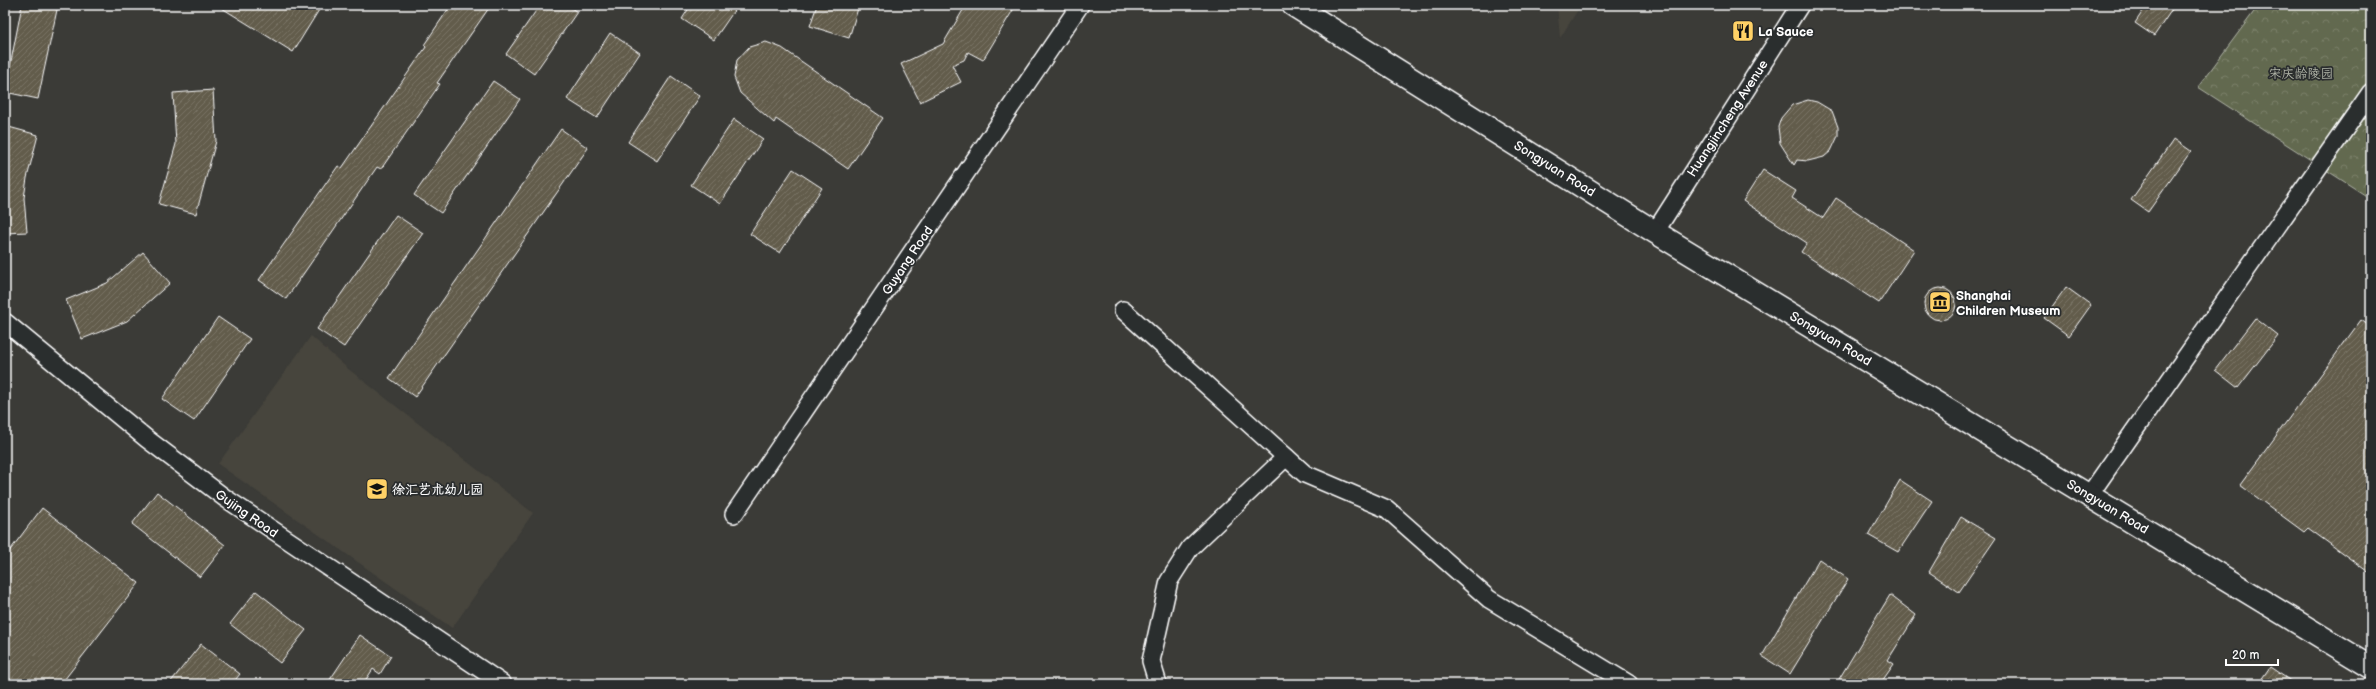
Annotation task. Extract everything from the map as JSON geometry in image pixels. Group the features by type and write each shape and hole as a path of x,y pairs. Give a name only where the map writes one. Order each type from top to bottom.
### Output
{"main road":[{"name":"Songyuan Road","path":"1293,5 1655,232 2090,494 2371,667"}],"street":[{"name":"Guyang Road","path":"734,514 1080,5"},
{"name":"Huangjincheng Avenue","path":"1655,232 1800,5"},
{"path":"2090,494 2371,92"},
{"path":"1124,310 1305,474 1387,509 1489,598 1629,684"},
{"name":"Gujing Road","path":"5,322 147,439 225,498 503,684"},
{"path":"1158,684 1151,661 1169,581 1190,548 1286,457"}],"shaded area":[{"path":"1557,5 1581,5 1560,38"},
{"name":"徐汇艺术幼儿园","path":"311,336 347,368 533,513 452,628 218,464"}],"green space":[{"name":"宋庆龄陵园","path":"2259,5 2371,5 2371,199 2198,87"}],"building":[{"path":"22,5 58,5 38,99 5,92"},
{"path":"217,5 322,5 293,52"},
{"path":"451,5 491,5 437,83 440,84 381,169 377,167 286,299 259,280 338,166 342,168 426,47 424,45"},
{"path":"540,5 567,5 577,12 534,74 506,54"},
{"path":"691,5 738,5 714,40 682,19"},
{"path":"817,5 859,5 849,38 810,26"},
{"path":"966,5 1016,5 983,60 968,52 964,60 952,65 961,82 920,102 901,64 943,44"},
{"path":"2147,5 2175,5 2154,36 2135,23"},
{"path":"610,33 640,53 597,118 567,99"},
{"path":"766,42 782,48 883,118 848,169 776,119 774,123 740,93 734,77 737,60 749,47"},
{"path":"671,76 700,96 657,161 628,142"},
{"path":"493,81 520,99 441,213 414,195"},
{"path":"213,90 216,141 196,214 159,204 176,144 173,93"},
{"path":"1808,100 1817,102 1832,111 1838,127 1838,136 1831,151 1824,157 1808,161 1797,160 1794,165 1780,143 1778,127 1781,118 1792,105"},
{"path":"734,119 763,139 720,204 691,185"},
{"path":"5,126 38,135 27,178 24,198 27,232 5,233"},
{"path":"561,129 588,148 415,397 389,378"},
{"path":"2174,139 2191,151 2148,212 2131,200"},
{"path":"793,169 822,188 780,253 750,234"},
{"path":"1763,170 1796,191 1792,198 1823,218 1836,198 1914,250 1879,303 1801,252 1807,243 1743,201"},
{"path":"396,215 423,233 344,347 317,329"},
{"path":"143,252 170,283 127,321 82,339 66,300 107,283"},
{"path":"2066,287 2091,305 2069,336 2044,318"},
{"path":"1940,288 1951,293 1956,304 1951,315 1940,320 1929,315 1924,304 1929,293"},
{"path":"218,317 250,339 194,421 162,399"},
{"path":"2255,318 2278,336 2238,388 2215,370"},
{"path":"2361,320 2371,327 2371,574 2308,528 2304,532 2240,485"},
{"path":"1900,480 1932,501 1898,552 1868,535"},
{"path":"157,492 225,545 200,577 132,524"},
{"path":"42,508 139,583 61,684 5,684 5,557"},
{"path":"1961,517 1996,538 1959,592 1929,572"},
{"path":"1819,559 1848,579 1790,674 1762,656"},
{"path":"256,591 306,630 280,663 230,624"},
{"path":"1890,595 1916,615 1888,660 1894,664 1880,684 1836,684"},
{"path":"360,635 391,656 380,674 373,669 363,684 327,684"},
{"path":"201,644 240,674 232,684 169,684"},
{"path":"2270,667 2295,684 2258,684"}],"place":[{"name":"La Sauce","path":"1743,31"},
{"name":"Shanghai Children Museum","path":"1940,302"},
{"name":"徐汇艺术幼儿园","path":"377,489"}]}
